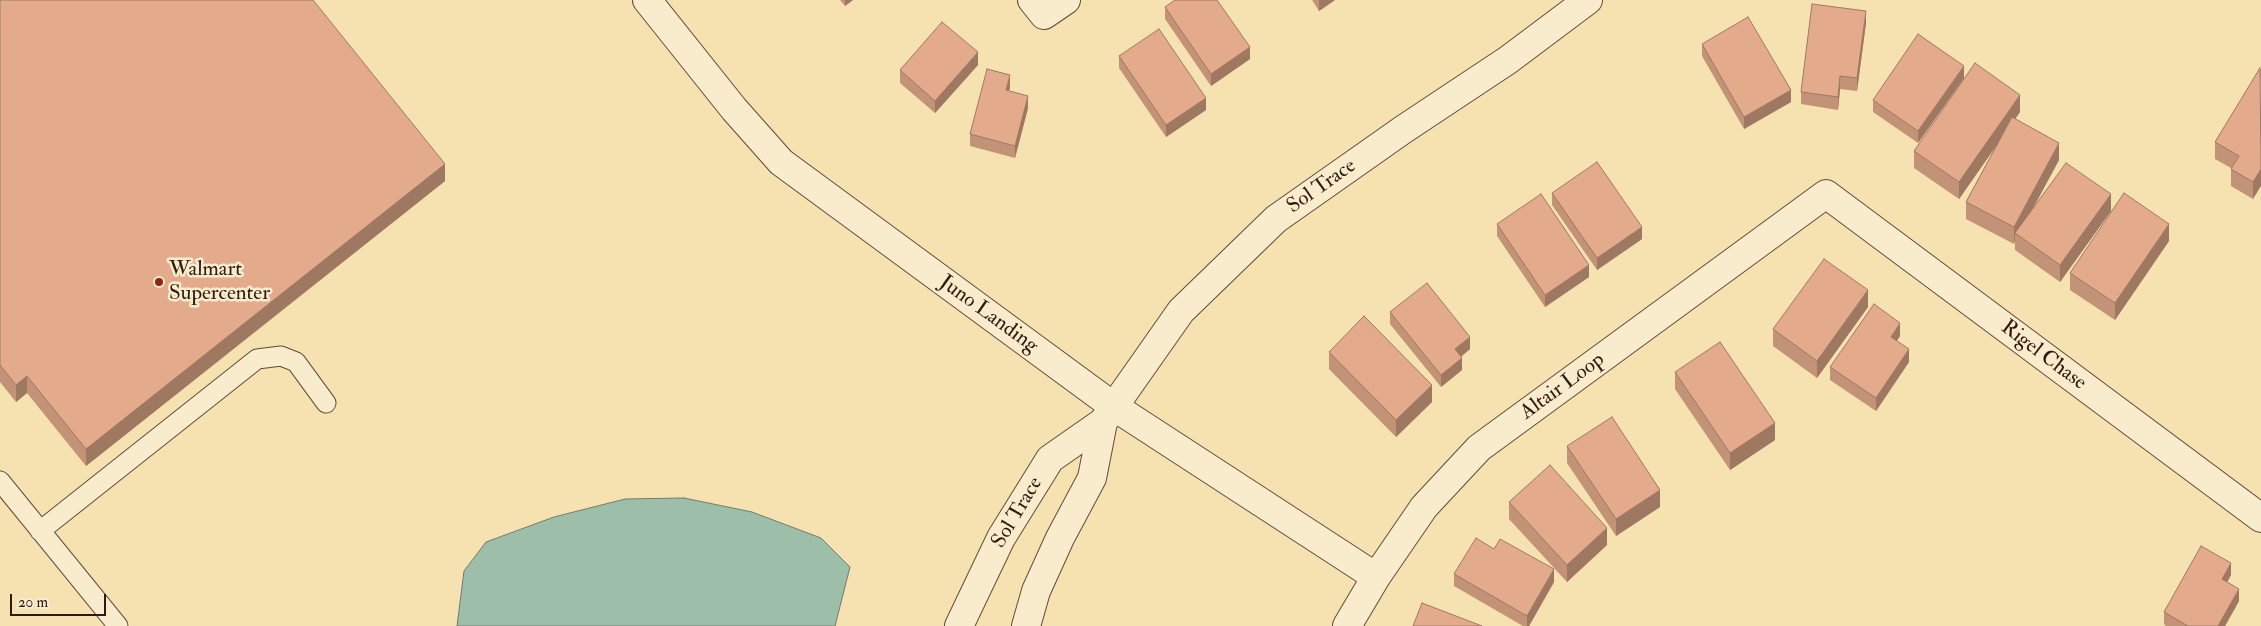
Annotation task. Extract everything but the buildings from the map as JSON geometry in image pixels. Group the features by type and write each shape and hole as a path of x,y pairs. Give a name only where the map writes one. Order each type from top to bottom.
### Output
{"street":[{"name":"Juno Landing","path":"647,0 734,109 780,162 1108,414 1376,577"},
{"name":"Sol Trace","path":"959,626 1001,538 1050,459 1108,414 1181,311 1276,220 1404,129 1508,60 1588,0"},
{"name":"Rigel Chase","path":"1826,194 2261,518"},
{"name":"Altair Loop","path":"1347,626 1376,577 1424,507 1480,448 1826,194"},
{"name":"Sol Trace","path":"1026,626 1036,591 1060,538 1092,478 1108,414"}],"lane":[{"path":"40,531 257,360 281,356 296,362 326,403"},
{"path":"0,482 118,626"}],"shaded area":[{"path":"684,498 752,512 821,538 850,567 835,626 457,626 464,571 486,542 554,517 625,499"}],"place":[{"name":"Walmart Supercenter","path":"159,282"}]}
